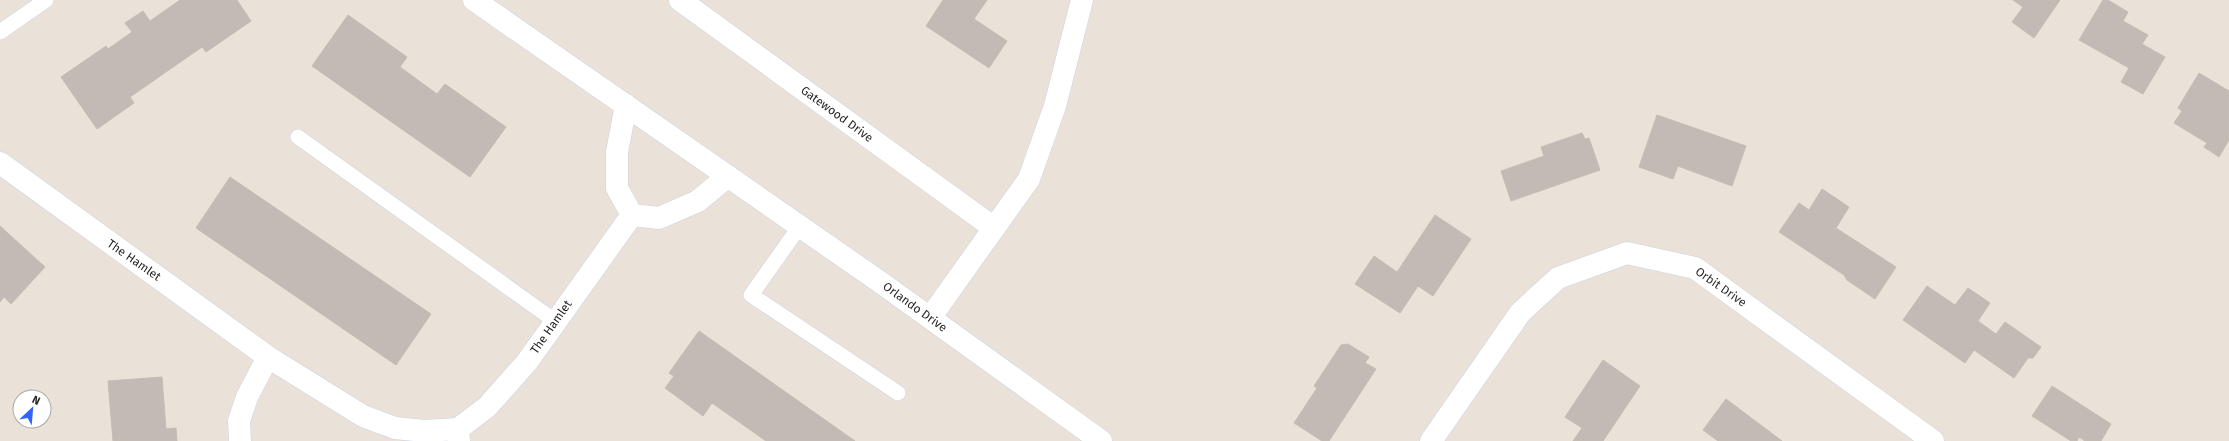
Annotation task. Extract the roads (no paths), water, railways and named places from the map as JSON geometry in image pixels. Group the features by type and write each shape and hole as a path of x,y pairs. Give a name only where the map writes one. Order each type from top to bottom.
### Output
{"street":[{"path":"474,0 626,105 728,176 698,202 659,218 632,215 617,188 617,152 626,105"},
{"name":"Gatewood Drive","path":"680,0 994,228"},
{"path":"930,318 1029,179 1055,106 1082,0"},
{"name":"The Hamlet","path":"0,163 268,357 363,416 395,428 424,430 458,435 487,407 527,362 632,215"},
{"name":"Orlando Drive","path":"728,176 930,318 1101,441"},
{"name":"Orbit Drive","path":"1431,441 1520,313 1558,278 1627,253 1695,268 1933,441"},
{"path":"240,441 239,421 247,397 268,357"}],"lane":[{"path":"0,32 46,0"},
{"path":"298,137 555,321"},
{"path":"800,226 751,295 898,394"}]}
